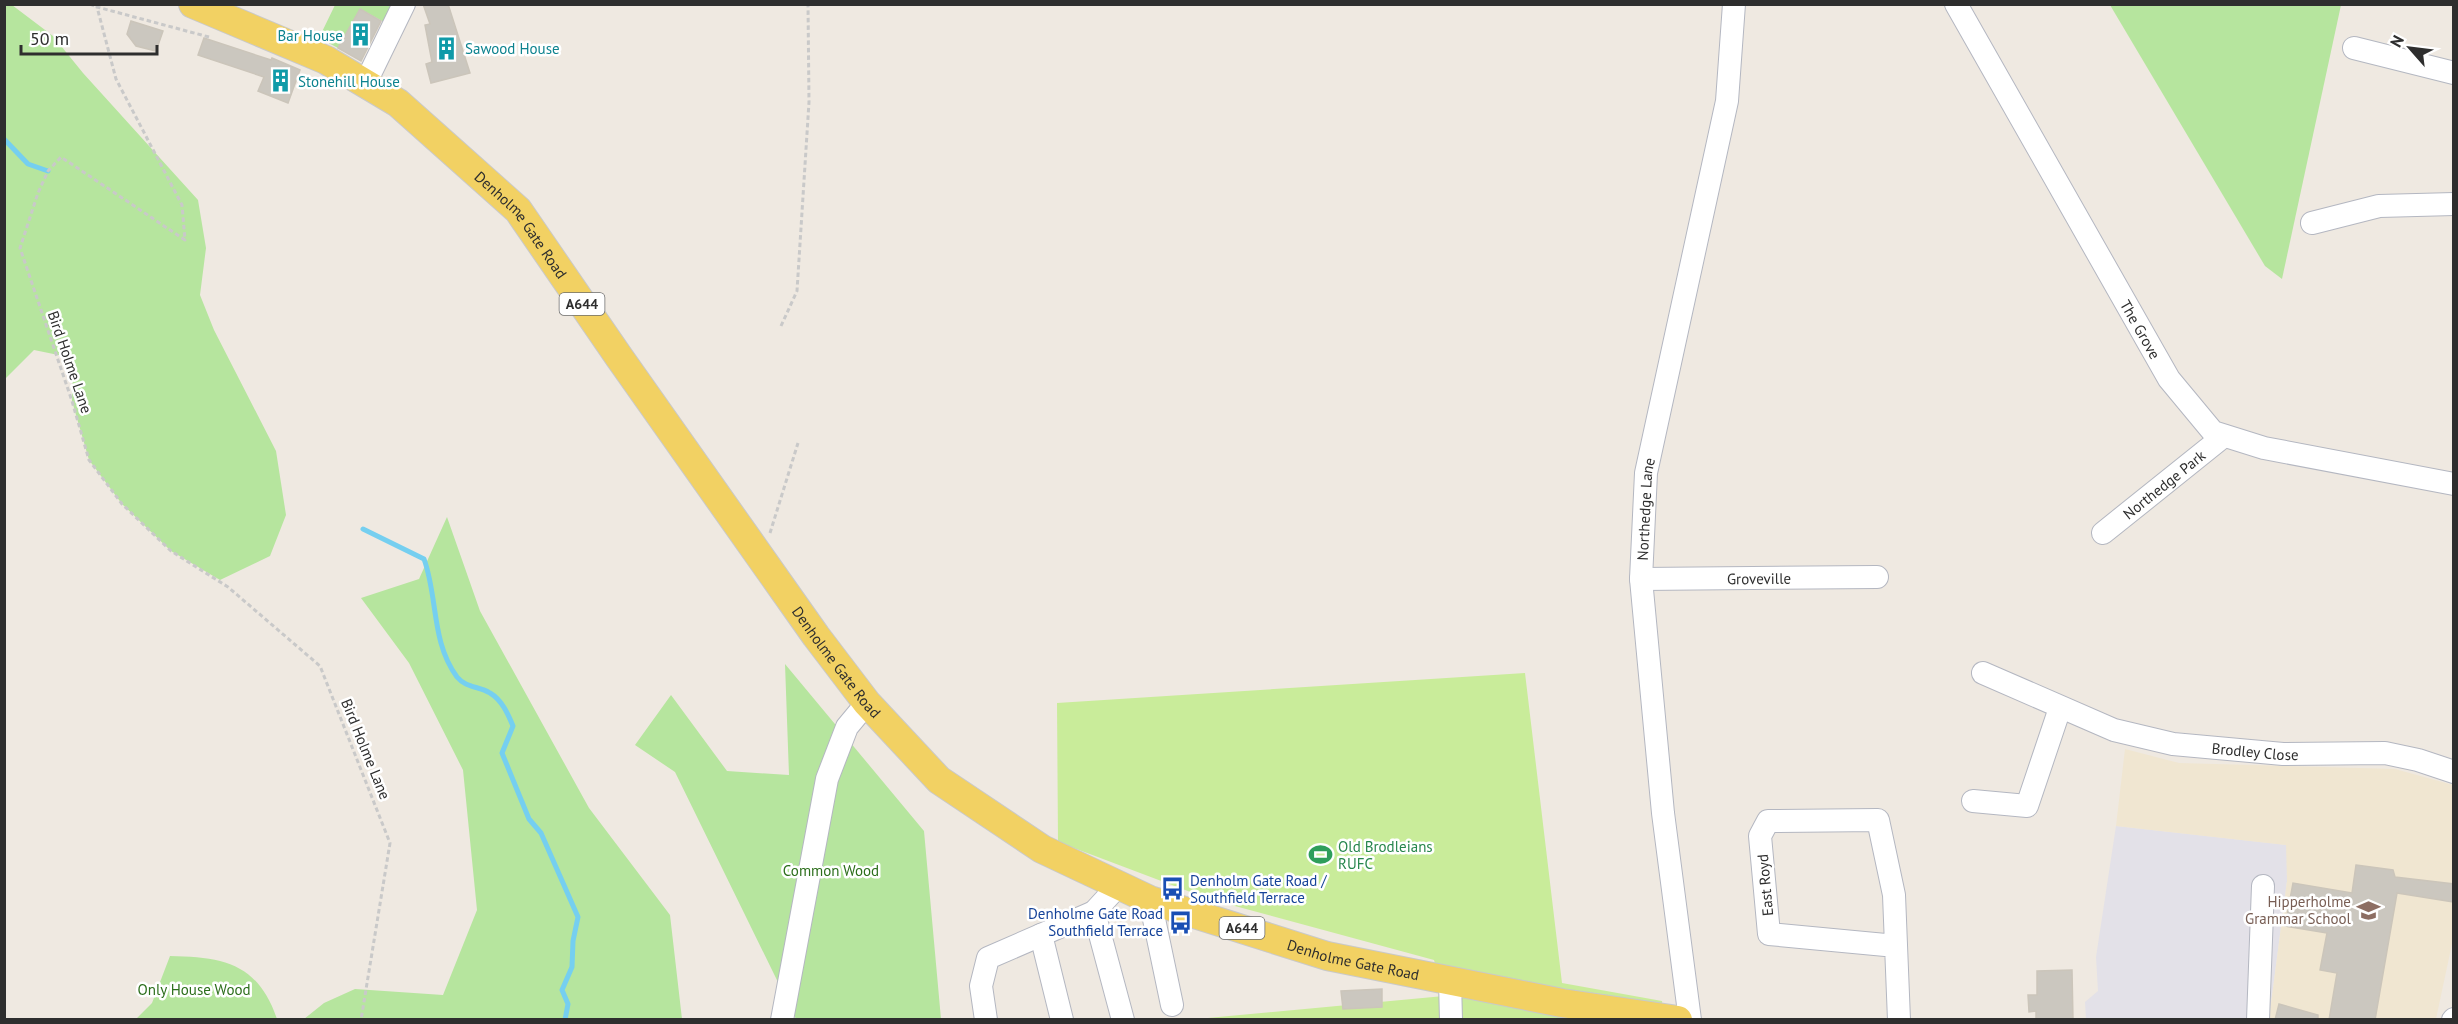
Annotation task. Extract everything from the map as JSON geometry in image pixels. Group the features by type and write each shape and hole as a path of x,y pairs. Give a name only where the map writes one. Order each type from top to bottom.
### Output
{"main road":[{"name":"Denholme Gate Road","path":"193,4 326,60 398,103 518,210 762,560 867,704 939,780 1042,849 1150,900 1327,956 1562,1003 1675,1019"}],"street":[{"path":"365,84 404,4"},
{"name":"Northedge Lane","path":"1690,1020 1663,813 1641,579 1646,472 1727,101 1734,4"},
{"name":"The Grove","path":"1956,4 2169,379 2213,432 2264,448 2454,484"},
{"path":"2354,48 2454,73"},
{"path":"2312,223 2379,206 2454,204"},
{"name":"Northedge Park","path":"2103,533 2224,436"},
{"name":"Groveville","path":"1641,579 1877,577"},
{"name":"Brodley Close","path":"1983,674 2114,730 2173,744 2283,753 2385,753 2418,760 2454,772"},
{"path":"782,1020 827,778 847,727 867,704"},
{"path":"1974,801 2027,806 2060,708"},
{"name":"East Royd","path":"1878,820 1894,896 1896,946 1769,934 1760,836 1768,821 1878,820"},
{"path":"986,1020 981,986 988,958 1094,912 1117,886"},
{"path":"2258,1020 2263,886"},
{"path":"1150,900 1172,1005"},
{"path":"1094,912 1123,1020"},
{"path":"1041,935 1062,1020"},
{"path":"1896,946 1899,1020"},
{"path":"1450,981 1451,1020"}],"path":[{"path":"90,4 214,39 242,24"},
{"path":"781,326 797,291 809,102 808,4"},
{"name":"Bird Holme Lane","path":"97,6 116,79 182,205 185,240 61,158 48,171 38,193 20,248 72,401 89,460 122,504 171,551 228,587 320,666 390,843 361,1020"},
{"path":"762,560 798,443"}],"shaded area":[{"name":"Hipperholme Grammar School","path":"2125,749 2179,763 2395,769 2453,785 2453,939 2436,1019 2269,1019 2287,881 2286,845 2116,826"},
{"path":"2116,826 2287,845 2287,881 2269,1019 2086,1019 2085,1002 2098,991 2096,957"}],"green space":[{"path":"4,5 12,5 53,36 83,73 198,200 206,248 200,295 214,330 276,451 286,515 270,556 220,580 171,551 122,504 89,460 72,401 73,358 34,350 5,379"},
{"path":"335,5 394,5 384,22 360,9 338,48 319,38"},
{"path":"2110,5 2341,5 2282,279 2265,266"},
{"path":"447,517 480,611 589,808 670,915 682,1019 304,1019 324,1003 355,989 443,995 477,910 463,770 409,663 361,598 419,579"},
{"name":"Common Wood","path":"785,664 924,831 941,1019 796,1019 675,772 635,745 671,695 727,771 789,775"},
{"name":"Old Brodleians RUFC","path":"1525,673 1562,983 1662,1001 1664,1019 1197,1019 1444,996 1434,960 1209,899 1058,842 1057,703"},
{"name":"Only House Wood","path":"170,956 207,959 237,967 260,986 277,1019 136,1019 152,1003"}],"building":[{"name":"Sawood House","path":"423,4 448,4 470,73 431,83 426,64 432,62 425,25 430,24"},
{"name":"Bar House","path":"360,9 381,21 361,61 338,48"},
{"path":"131,21 163,31 156,51 136,46 127,34"},
{"path":"204,38 271,60 272,58 300,70 288,103 258,91 264,77 198,55"},
{"path":"2356,865 2393,870 2395,877 2454,884 2454,902 2397,893 2375,1020 2329,1020 2337,973 2320,970 2327,933 2285,926 2293,883 2352,893"},
{"path":"2072,970 2073,1020 2036,1020 2036,1011 2029,1012 2028,995 2037,995 2037,971"},
{"path":"1382,989 1382,1007 1343,1009 1341,991"},
{"path":"2279,1004 2318,1015 2318,1020 2275,1020"}],"waterway":[{"path":"4,139 28,164 48,171"},
{"path":"363,529 424,559 439,634 449,663 461,681 486,691 498,699 513,726 502,753 529,819 541,833 578,917 573,941 572,967 562,990 568,1004 565,1020"}],"place":[{"name":"Bar House","path":"361,35"},
{"name":"Sawood House","path":"447,48"},
{"name":"Stonehill House","path":"280,81"},
{"name":"Old Brodleians RUFC","path":"1320,855"},
{"name":"Denholm Gate Road / Southfield Terrace","path":"1172,889"},
{"name":"Hipperholme Grammar School","path":"2369,910"},
{"name":"Denholme Gate Road Southfield Terrace","path":"1181,922"}]}
